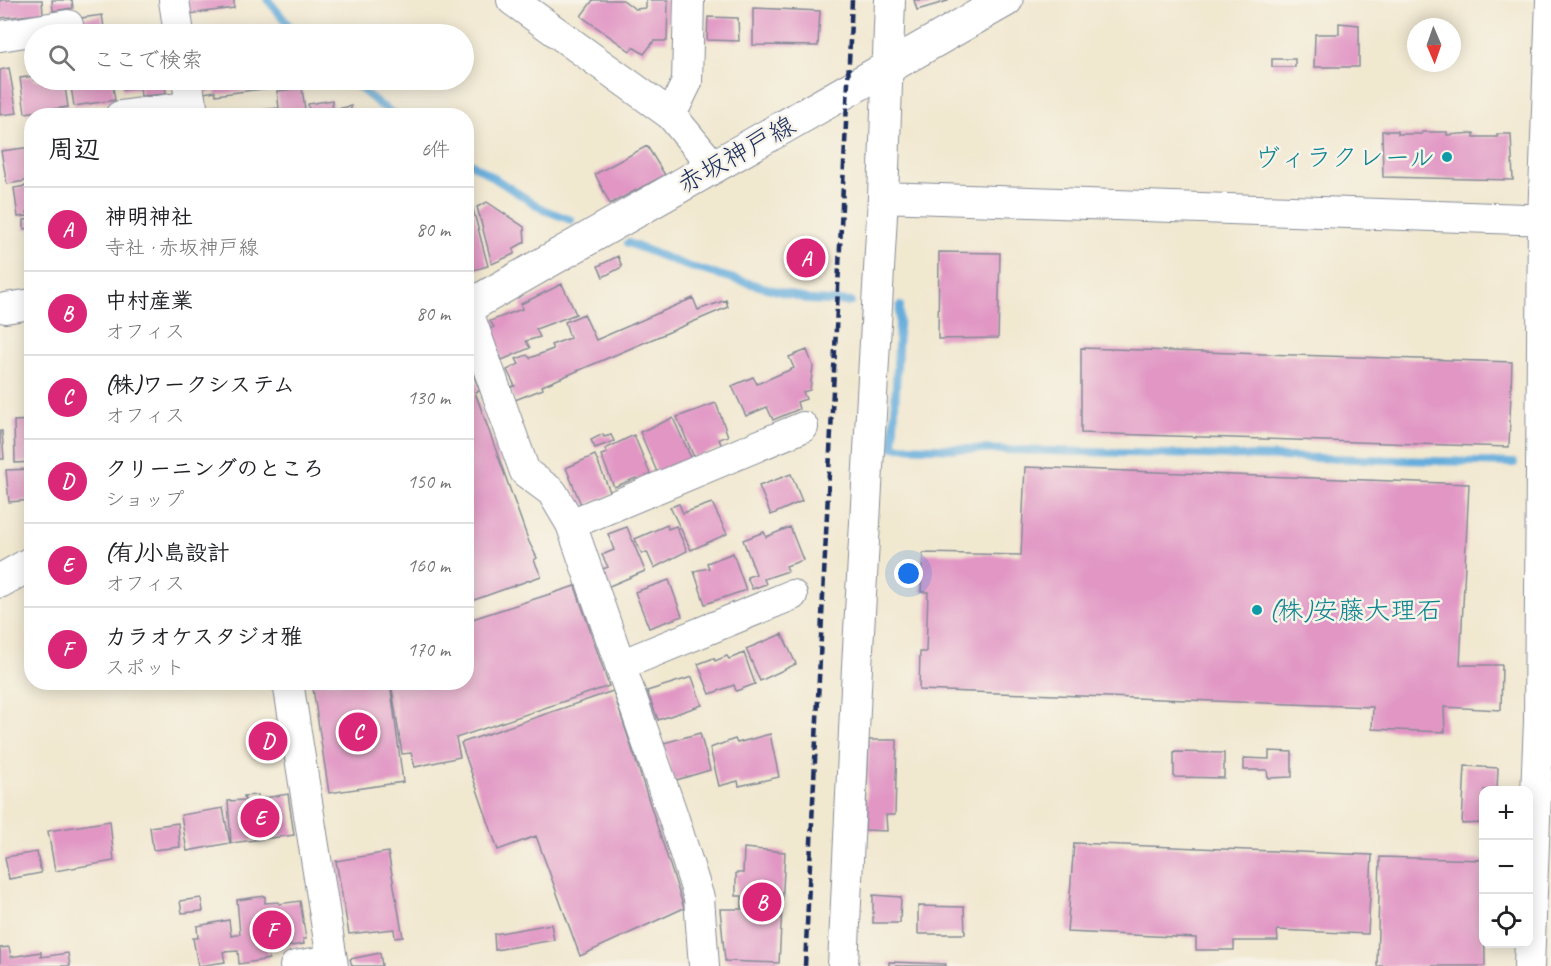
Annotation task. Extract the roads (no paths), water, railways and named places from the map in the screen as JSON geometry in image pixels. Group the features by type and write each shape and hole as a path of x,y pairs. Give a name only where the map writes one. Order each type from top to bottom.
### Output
{"main road":[{"name":"赤坂神戸線","path":"474,303 1006,0"},
{"path":"0,581 24,568"}],"street":[{"path":"174,0 178,24"},
{"path":"512,0 671,115 713,166"},
{"path":"671,115 687,82 689,0"},
{"path":"843,966 883,197 890,0"},
{"path":"1528,966 1545,721 1547,220 1551,0"},
{"path":"0,36 24,32"},
{"path":"156,108 191,100"},
{"path":"883,197 1547,220"},
{"path":"474,329 525,472 552,492 571,524 673,816 699,898 704,966"},
{"path":"571,524 803,427"},
{"path":"621,665 792,595"},
{"path":"289,690 332,963 295,966"}],"waterway":[{"path":"268,0 288,24"},
{"path":"362,90 385,108"},
{"path":"474,165 544,210 571,220"},
{"path":"628,243 687,266 810,300 851,302"},
{"path":"900,306 893,447 1514,463"}],"railway":[{"path":"805,966 852,0"}],"place":[{"name":"ヴィラクレール","path":"1447,157"},
{"name":"神明神社","path":"806,258"},
{"name":"(株)安藤大理石","path":"1257,610"},
{"name":"(株)ワークシステム","path":"358,732"},
{"name":"クリーニングのところ","path":"268,741"},
{"name":"(有)小島設計","path":"260,818"},
{"name":"中村産業","path":"762,902"},
{"name":"カラオケスタジオ雅","path":"272,930"}]}
